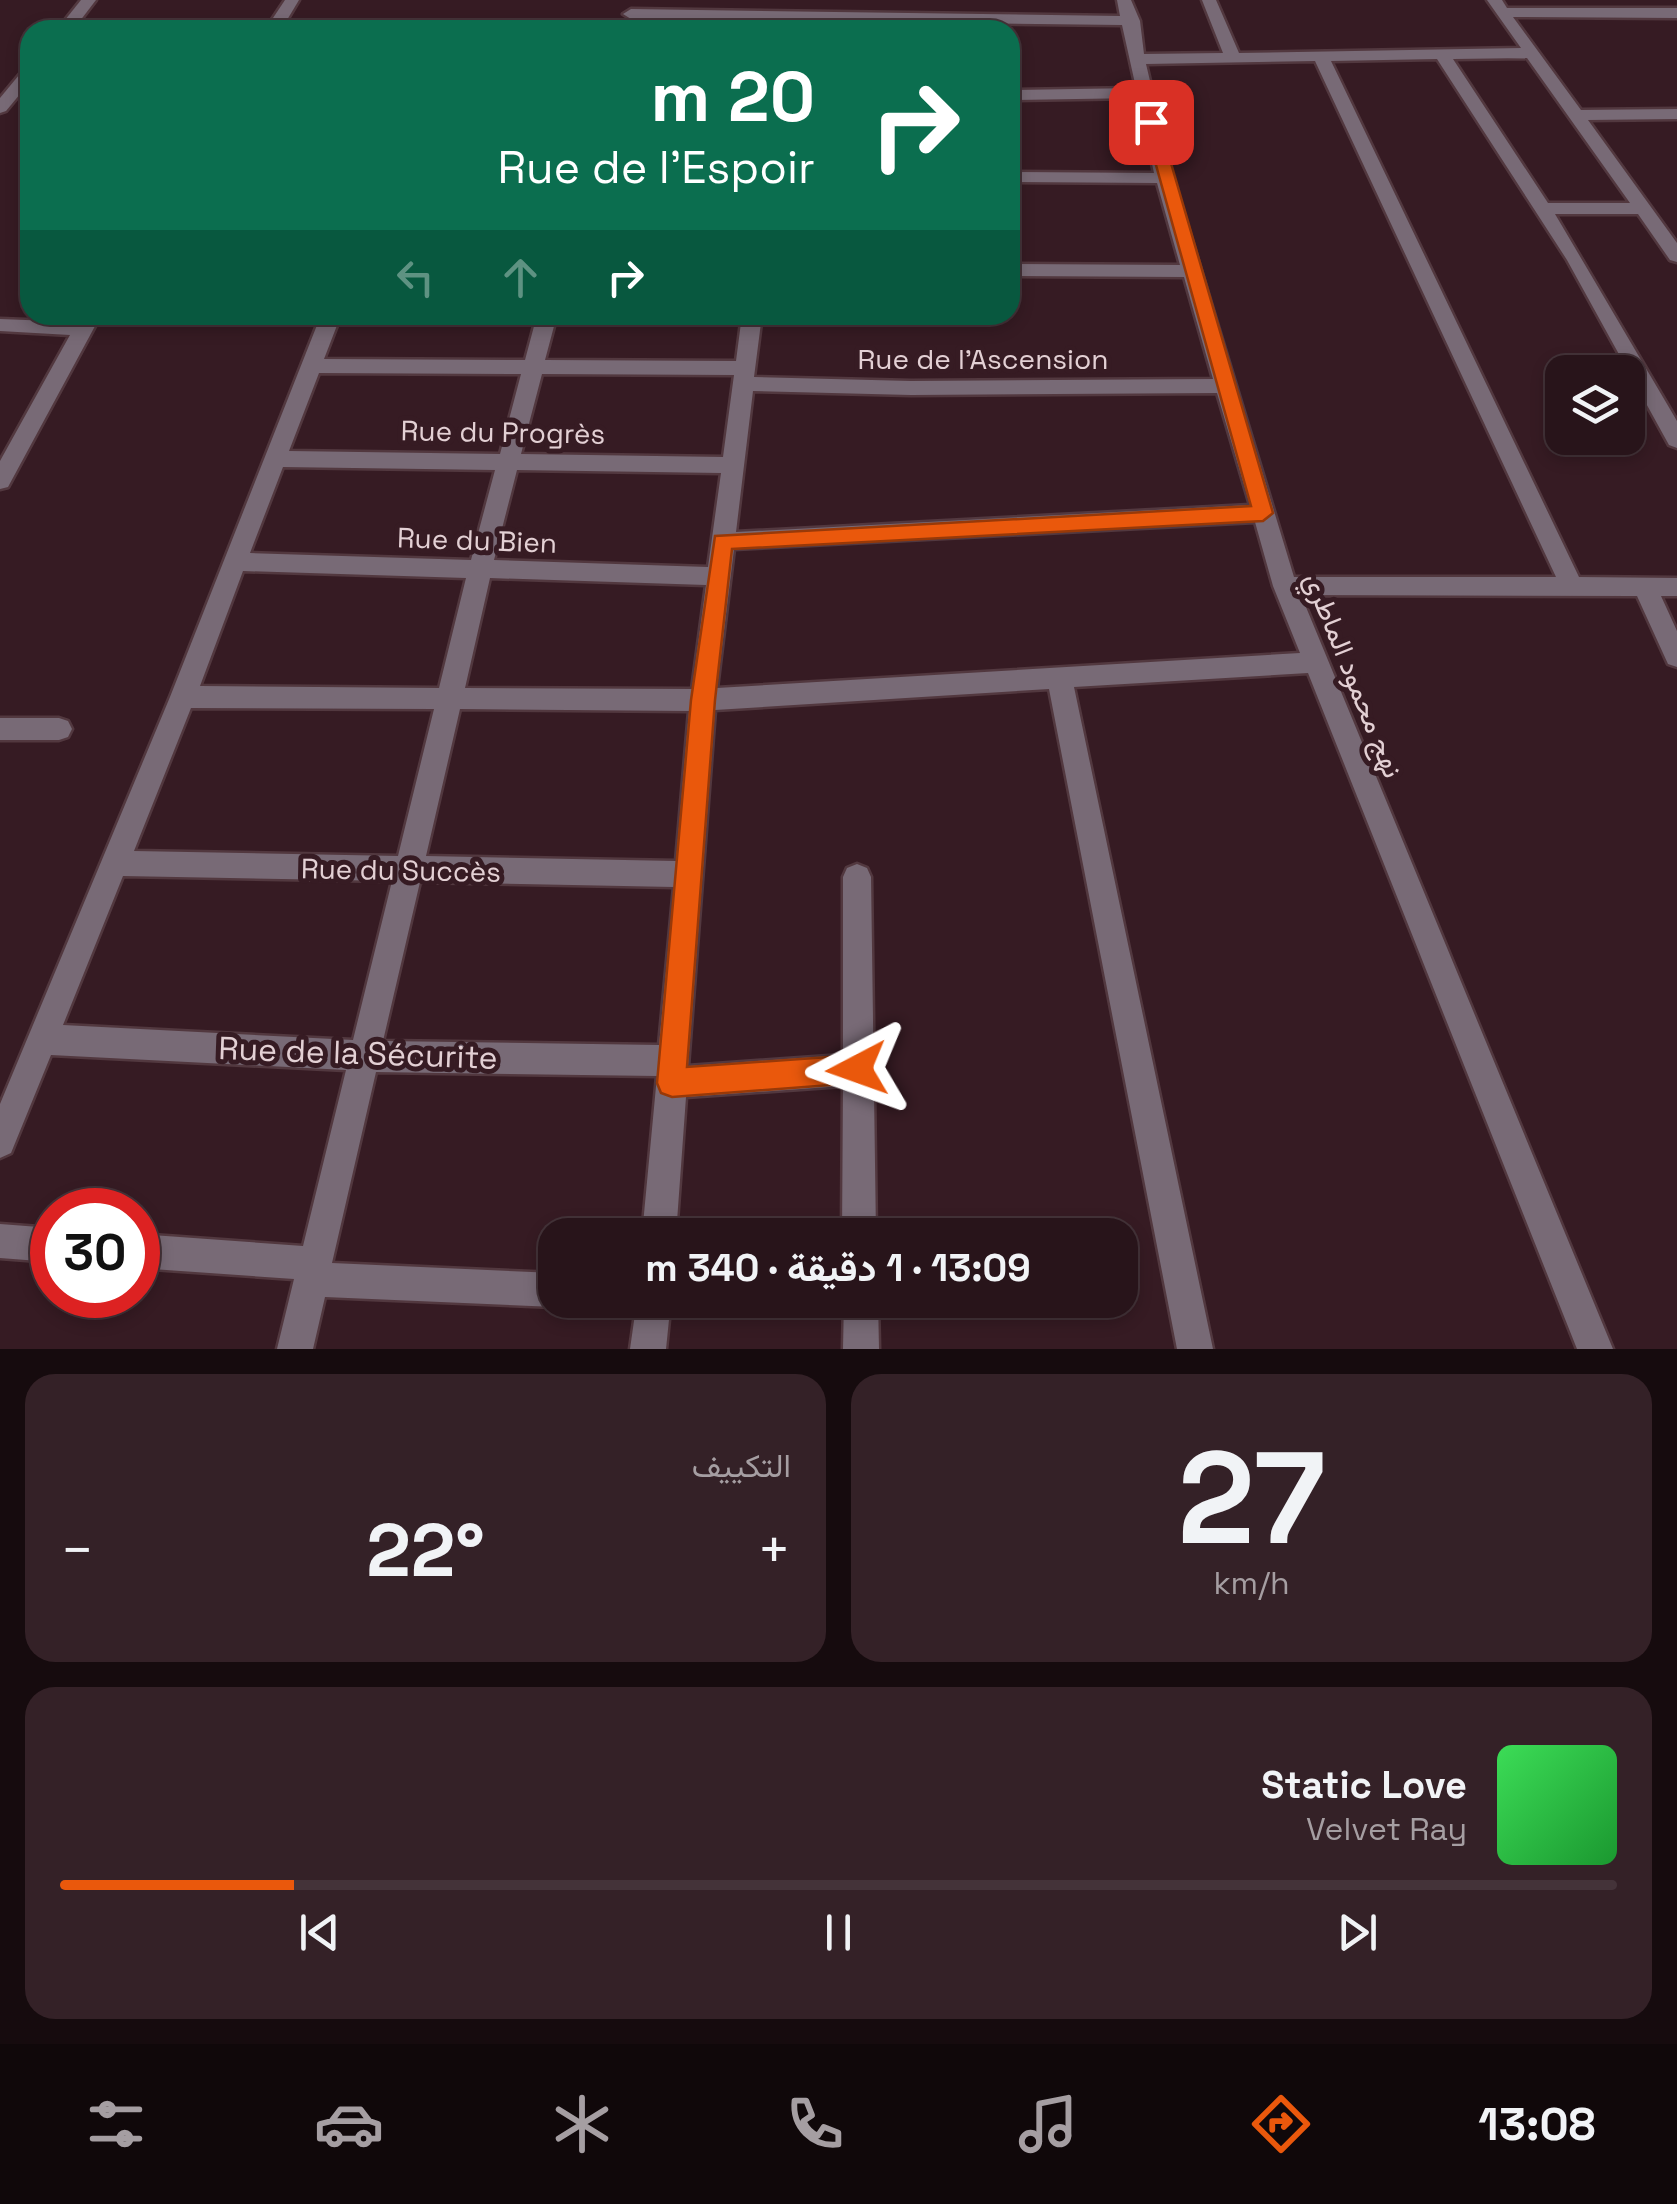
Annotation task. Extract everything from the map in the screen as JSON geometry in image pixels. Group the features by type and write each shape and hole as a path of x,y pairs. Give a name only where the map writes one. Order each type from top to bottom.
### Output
{"street":[{"path":"73,20 90,0"},
{"path":"1210,0 1233,57"},
{"path":"1499,6 1677,13"},
{"path":"1499,6 1643,209 1667,227 1677,256"},
{"path":"742,20 812,8 1128,10"},
{"name":"نهج محمود الماطري","path":"1128,10 1164,178 1285,586 1594,1349"},
{"path":"631,15 702,20"},
{"path":"1138,58 1533,53"},
{"path":"1442,54 1576,260 1677,440"},
{"path":"1320,56 1572,587"},
{"path":"0,108 20,84"},
{"path":"1020,95 1145,94"},
{"path":"1575,115 1677,114"},
{"path":"1020,176 1164,178"},
{"path":"1542,208 1643,209"},
{"path":"1020,270 1191,271"},
{"path":"0,482 85,325"},
{"path":"0,1142 183,697 328,325"},
{"path":"295,1349 480,570 545,325"},
{"path":"660,1218 703,700 750,325"},
{"name":"Rue de l'Ascension","path":"311,366 535,365 987,388 1225,386"},
{"name":"Rue du Progrès","path":"274,459 731,465"},
{"path":"722,542 1263,513"},
{"name":"Rue du Bien","path":"236,562 718,576"},
{"path":"1285,586 1677,587"},
{"path":"1644,586 1677,657"},
{"path":"183,697 703,700 1315,662"},
{"path":"1060,680 1195,1349"},
{"path":"0,730 59,728"},
{"name":"Rue du Succès","path":"113,863 688,874"},
{"path":"857,876 860,1218"},
{"name":"Rue de la Sécurite","path":"44,1039 672,1072 857,1069"},
{"path":"0,1242 30,1244"},
{"path":"160,1254 314,1272 538,1289"},
{"path":"648,1349 652,1318"},
{"path":"860,1318 861,1349"}],"route":[{"path":"857,1069 672,1083 703,700 722,542 1263,513 1151,122"}]}
